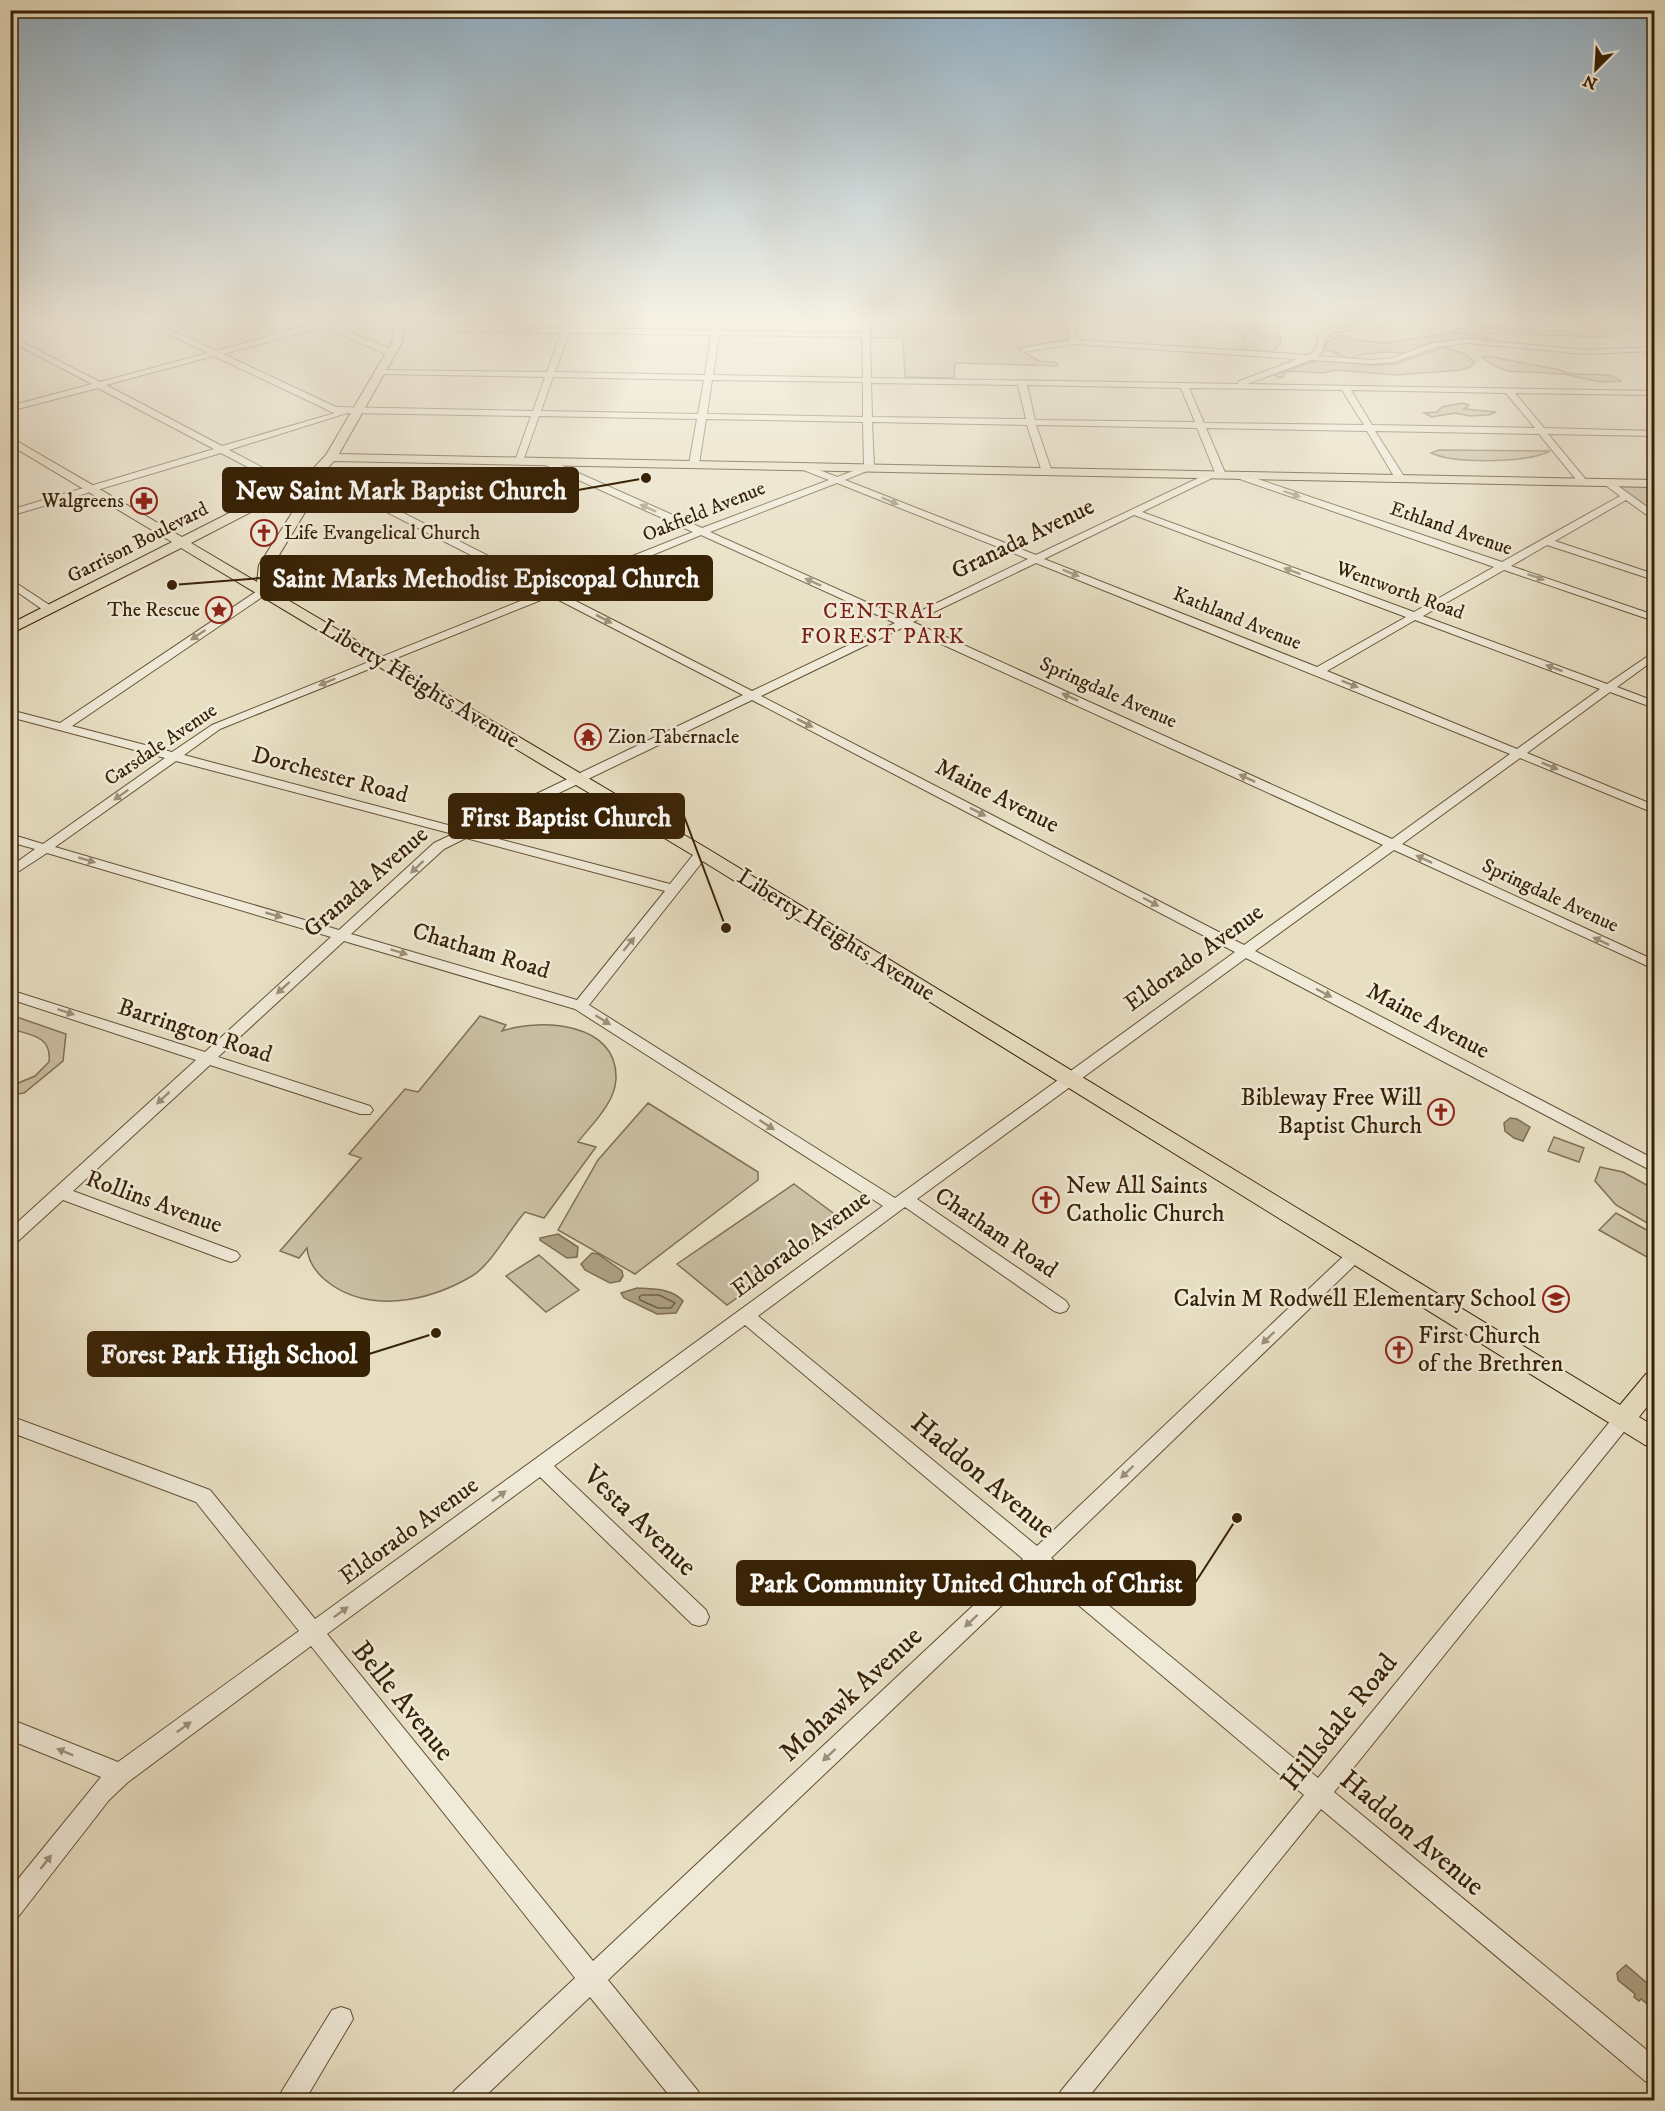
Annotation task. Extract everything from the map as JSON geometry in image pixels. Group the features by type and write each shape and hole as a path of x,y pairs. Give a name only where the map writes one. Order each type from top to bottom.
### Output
{"main road":[{"name":"Garrison Boulevard","path":"10,630 314,475 331,457 354,418"},
{"name":"Liberty Heights Avenue","path":"11,438 181,543 702,853 1654,1437"},
{"path":"331,457 1654,483"},
{"path":"264,591 264,569 315,486 314,475"},
{"name":"Hillsdale Road","path":"1624,1418 1654,1381"}],"street":[{"path":"160,418 291,486"},
{"path":"10,513 322,418"},
{"path":"519,460 535,418"},
{"path":"694,464 702,418"},
{"path":"730,418 1654,433"},
{"path":"1030,418 1047,472"},
{"path":"1197,418 1216,475"},
{"path":"1363,418 1400,478"},
{"path":"1531,418 1582,482"},
{"path":"868,420 869,468"},
{"name":"Springdale Avenue","path":"544,461 1654,965"},
{"name":"Kathland Avenue","path":"804,466 1318,671 1654,809"},
{"name":"Oakfield Avenue","path":"381,661 701,532 869,468"},
{"name":"Maine Avenue","path":"314,475 331,480 552,592 1246,952 1654,1167"},
{"name":"Granada Avenue","path":"10,1239 439,846 1134,512 1216,475"},
{"name":"Ethland Avenue","path":"1237,475 1654,618"},
{"path":"1607,482 1654,516"},
{"path":"1318,671 1626,496"},
{"name":"Wentworth Road","path":"1134,512 1654,705"},
{"path":"1546,541 1654,577"},
{"path":"10,582 50,610"},
{"path":"62,727 264,591"},
{"name":"Eldorado Avenue","path":"10,1909 101,1792 120,1774 1070,1078 1654,655"},
{"name":"Carsdale Avenue","path":"10,873 216,727 381,661"},
{"name":"Dorchester Road","path":"10,713 673,889"},
{"name":"Chatham Road","path":"10,838 580,1006 900,1203 1060,1306"},
{"path":"580,1006 702,853"},
{"name":"Barrington Road","path":"10,994 365,1110"},
{"name":"Rollins Avenue","path":"61,1193 231,1256"},
{"name":"Mohawk Avenue","path":"463,2100 1038,1558 1356,1254"},
{"name":"Haddon Avenue","path":"746,1316 1654,2072"},
{"name":"Hillsdale Road","path":"1070,2100 1624,1418"},
{"name":"Belle Avenue","path":"10,1424 202,1496 689,2100"},
{"name":"Vesta Avenue","path":"541,1466 699,1617"},
{"path":"10,1729 120,1774"},
{"path":"291,2100 342,2019"}],"shaded area":[{"path":"1439,450 1550,451 1525,458 1491,461 1456,459 1431,453"},
{"path":"1623,485 1654,486 1654,512 1620,487"},
{"path":"11,1015 66,1034 63,1061 24,1093 11,1095 11,1086 35,1076 49,1062 49,1053 44,1042 39,1038 11,1029"},
{"path":"480,1016 506,1025 502,1031 537,1025 556,1025 574,1029 591,1035 605,1046 613,1060 616,1079 612,1096 602,1113 578,1142 596,1147 544,1218 525,1212 493,1256 472,1276 436,1292 397,1301 378,1301 341,1290 317,1272 310,1261 307,1248 299,1258 280,1251 361,1158 349,1154 405,1089 418,1092"},
{"path":"648,1103 758,1172 758,1180 635,1274 558,1230 598,1160"},
{"path":"1554,1137 1584,1148 1579,1162 1548,1151"},
{"path":"1600,1167 1623,1172 1654,1189 1654,1227 1616,1205 1595,1181"},
{"path":"794,1184 844,1221 727,1305 677,1264"},
{"path":"1616,1213 1654,1234 1654,1261 1599,1230"},
{"path":"539,1255 579,1290 546,1312 506,1276"}],"water":[{"path":"1510,1118 1517,1119 1530,1127 1523,1141 1505,1131 1504,1123"},
{"path":"558,1234 578,1247 577,1257 567,1258 540,1240 540,1238"},
{"path":"592,1253 598,1254 622,1271 623,1276 620,1281 610,1283 585,1270 581,1264"},
{"path":"637,1288 668,1291 683,1301 676,1313 657,1314 624,1298 621,1293"},
{"path":"1626,1965 1654,1989 1653,2002 1646,2003 1641,1999 1639,2001 1634,1997 1635,1994 1618,1980 1617,1973"}],"place":[{"name":"New Saint Mark Baptist Church","path":"646,478"},
{"name":"Walgreens","path":"144,501"},
{"name":"Life Evangelical Church","path":"264,533"},
{"name":"Saint Marks Methodist Episcopal Church","path":"172,585"},
{"name":"The Rescue","path":"219,610"},
{"name":"Zion Tabernacle","path":"588,737"},
{"name":"First Baptist Church","path":"726,928"},
{"name":"Bibleway Free Will Baptist Church","path":"1441,1112"},
{"name":"New All Saints Catholic Church","path":"1046,1200"},
{"name":"Calvin M Rodwell Elementary School","path":"1556,1299"},
{"name":"Forest Park High School","path":"436,1333"},
{"name":"First Church of the Brethren","path":"1399,1350"},
{"name":"Park Community United Church of Christ","path":"1237,1518"}],"district":[{"name":"CENTRAL FOREST PARK","path":"883,624"}]}
